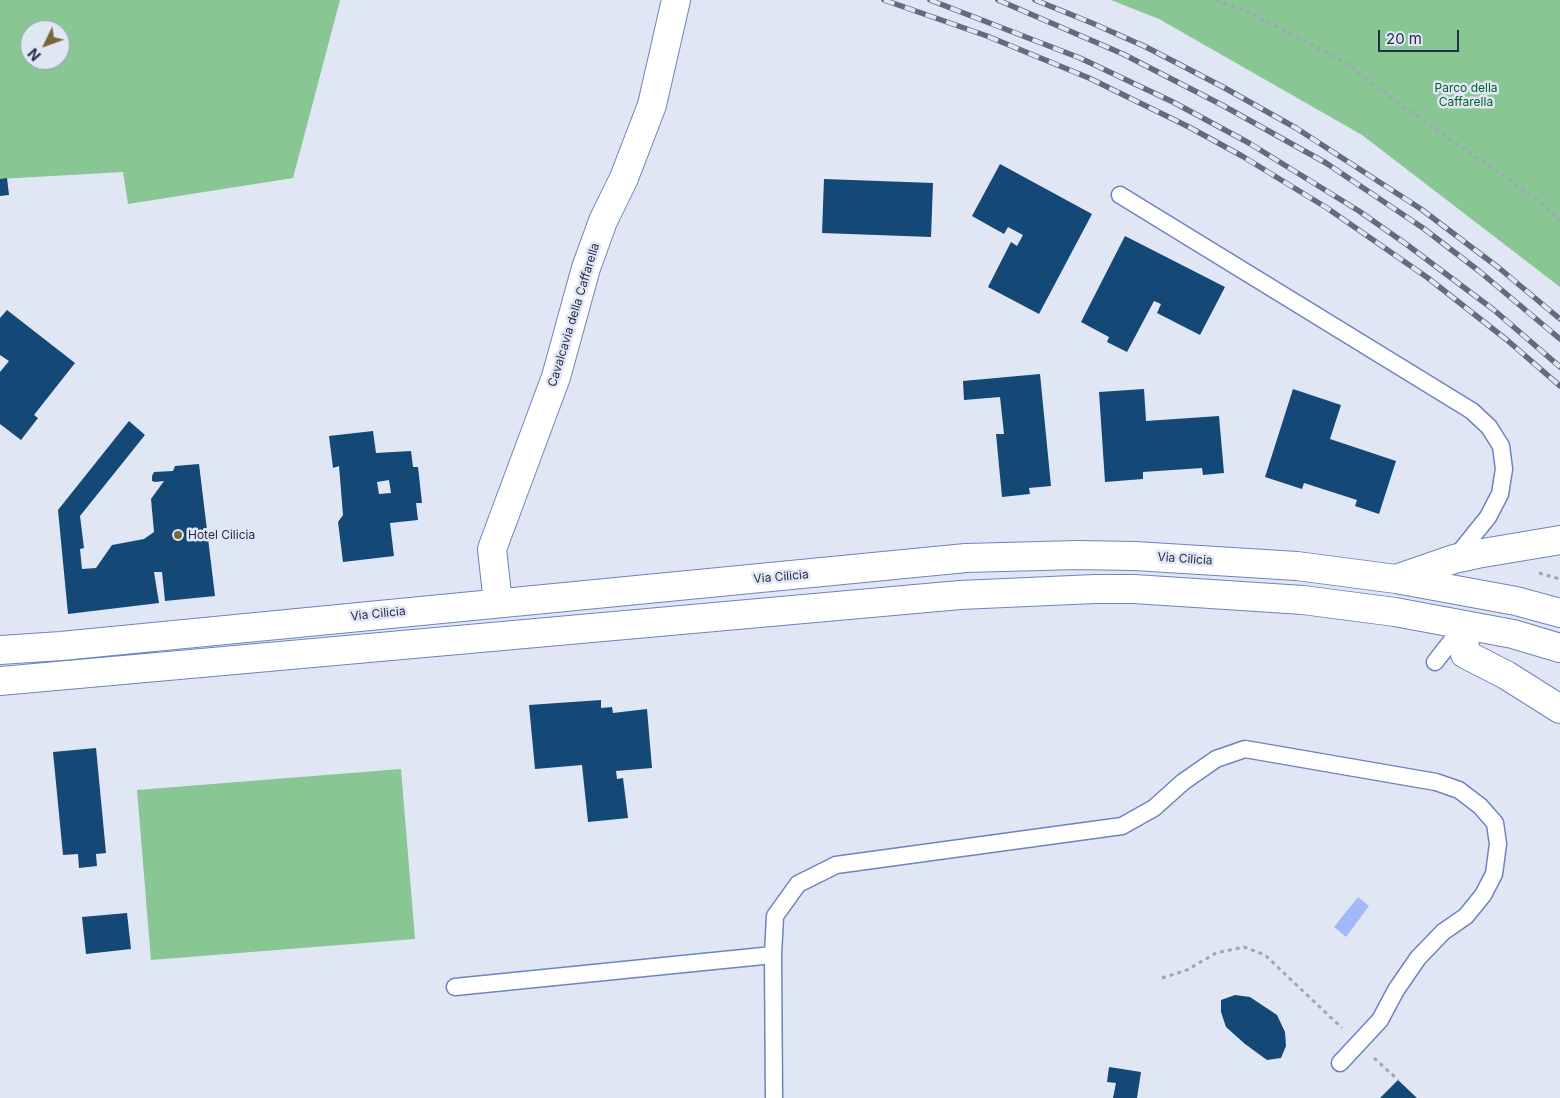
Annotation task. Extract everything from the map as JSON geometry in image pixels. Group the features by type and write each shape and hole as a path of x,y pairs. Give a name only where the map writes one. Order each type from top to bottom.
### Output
{"main road":[{"name":"Cavalcavia della Caffarella","path":"498,602 492,549 556,377 586,268 604,221 624,178 652,104 676,0"},
{"path":"1396,579 1454,559 1560,540"},
{"name":"Via Cilicia","path":"0,650 61,646 498,602 846,571 966,558 1077,555 1135,556 1298,566 1396,579 1516,601 1560,613"},
{"path":"0,681 960,595 1095,589 1134,589 1303,600 1395,612 1513,634 1560,648"},
{"path":"1464,625 1465,654 1506,675 1560,709"}],"lane":[{"path":"1120,195 1472,411 1489,427 1500,446 1504,469 1500,494 1488,517 1454,559"},
{"path":"1435,662 1464,625"},
{"path":"774,1098 773,955 775,916 798,884 836,865 1122,826 1154,808 1183,782 1216,759 1245,749 1436,782 1459,790 1480,806 1495,823 1498,844 1494,874 1483,895 1466,916 1443,932 1418,958 1396,990 1380,1020 1340,1063"},
{"path":"455,987 773,955"}],"path":[{"path":"1216,0 1246,11 1343,61 1401,105 1538,200 1560,220"},
{"path":"1162,978 1187,970 1216,953 1244,947 1265,955 1398,1080"}],"green space":[{"path":"0,0 340,0 293,178 128,204 123,172 0,179"},
{"name":"Parco della Caffarella","path":"1111,0 1560,0 1560,287 1362,135 1159,19"},
{"path":"401,769 415,939 151,960 137,790"}],"water":[{"path":"1358,897 1369,906 1346,937 1334,927"}],"building":[{"path":"1000,164 1092,214 1039,314 988,287 1011,242 1017,246 1023,235 1008,227 1004,234 972,216"},
{"path":"7,178 9,195 0,196 0,179"},
{"path":"824,179 933,183 931,237 822,233"},
{"path":"1125,236 1225,287 1200,335 1157,313 1161,304 1154,301 1127,352 1107,342 1109,337 1081,322"},
{"path":"7,310 75,363 34,415 38,418 21,440 0,424 0,372 9,361 0,355 0,318"},
{"path":"1040,374 1051,486 1029,488 1030,494 1002,497 996,434 1004,434 1000,397 964,400 963,381"},
{"path":"1144,389 1146,421 1219,416 1224,473 1203,475 1202,468 1143,472 1143,479 1105,482 1099,392"},
{"path":"1293,389 1341,405 1330,439 1396,461 1379,514 1355,506 1357,500 1304,483 1302,489 1265,477"},
{"path":"129,421 145,435 80,516 84,548 80,549 82,569 96,568 112,545 144,539 154,532 151,499 164,481 152,481 154,472 173,471 175,466 199,464 215,596 165,601 162,572 154,572 159,603 68,614 58,510"},
{"path":"373,431 376,453 411,451 413,467 418,467 422,503 416,503 418,520 390,523 394,556 343,562 338,522 343,515 339,466 333,468 329,436","holes":["389,480 391,493 379,494 377,482"]},
{"path":"601,700 601,708 612,707 613,713 647,709 652,768 616,771 617,779 623,778 628,818 588,822 582,765 535,769 529,705"},
{"path":"96,748 106,853 96,854 97,866 79,868 78,854 63,855 53,752"},
{"path":"127,913 131,949 86,954 82,917"},
{"path":"1235,995 1250,997 1277,1015 1285,1032 1286,1046 1281,1058 1267,1060 1226,1027 1221,1012 1221,1000"},
{"path":"1109,1067 1141,1072 1137,1098 1113,1098 1116,1083 1107,1082"},
{"path":"1398,1080 1417,1098 1380,1098"}],"railway":[{"path":"884,0 987,36 1089,78 1189,127 1242,156 1327,208 1428,278 1507,340 1560,386"},
{"path":"930,0 1080,58 1173,102 1249,143 1359,211 1406,244 1494,310 1560,367"},
{"path":"998,0 1123,54 1222,105 1326,163 1423,228 1479,271 1560,339"},
{"path":"1035,0 1146,47 1296,128 1421,209 1499,268 1560,319"}],"place":[{"name":"Hotel Cilicia","path":"178,535"}]}
